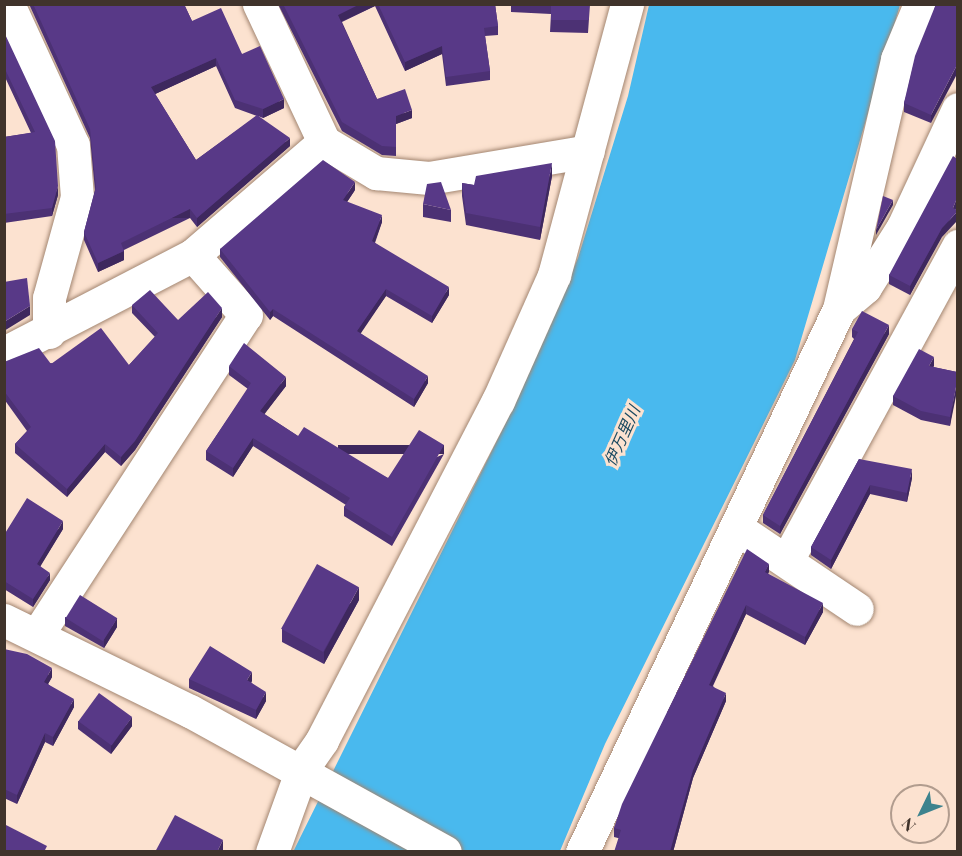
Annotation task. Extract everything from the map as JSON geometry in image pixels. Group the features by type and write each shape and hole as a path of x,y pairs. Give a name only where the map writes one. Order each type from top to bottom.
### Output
{"street":[{"path":"8,4 73,145 77,197 50,298 49,332"},
{"path":"259,4 324,142 376,173 429,178 588,151"},
{"path":"272,852 309,775 322,740 498,401 554,275 627,4"},
{"path":"582,852 738,529 839,309 897,59 920,4"},
{"path":"839,309 865,287 903,227 957,109"},
{"path":"4,353 49,332 193,255 324,142"},
{"path":"787,560 957,246"},
{"path":"37,635 246,315 193,255"},
{"path":"738,529 857,609"},
{"path":"4,620 309,775 445,852"}],"water":[{"name":"伊万里川","path":"649,5 900,5 795,360 605,744 560,851 293,852 517,400 578,258 628,96"}],"building":[{"path":"33,4 184,4 192,21 221,8 242,54 260,46 284,99 263,109 235,100 216,58 151,87 196,160 257,115 290,138 197,218 190,209 121,243 124,251 98,263 84,232 96,187 90,129"},
{"path":"283,4 360,4 338,15 377,99 405,89 412,110 396,116 396,147 382,146 342,122"},
{"path":"378,4 495,4 498,26 484,28 490,71 446,77 442,46 405,62"},
{"path":"551,4 589,4 589,20 551,20"},
{"path":"936,4 957,4 957,65 931,115 904,103 915,56"},
{"path":"4,32 55,141 58,186 52,208 4,214 4,137 35,132 4,67"},
{"path":"953,156 957,159 957,198 953,208 957,212 942,228 910,286 889,275"},
{"path":"323,160 355,182 343,200 382,215 372,241 449,287 432,316 386,289 357,331 428,376 414,399 273,309 270,312 220,249"},
{"path":"552,163 540,227 466,213 462,183 474,185 476,176"},
{"path":"441,182 451,210 423,204 427,184"},
{"path":"883,196 893,200 876,230"},
{"path":"27,278 30,306 4,322 4,282"},
{"path":"150,290 178,320 208,292 222,308 135,441 121,457 105,444 67,489 15,444 31,427 4,391 4,362 39,348 51,364 101,328 129,365 158,333 132,305"},
{"path":"862,311 889,325 780,526 763,515 858,332 852,329"},
{"path":"244,343 286,377 260,411 298,436 304,427 388,478 419,430 444,445 392,537 344,507 350,498 253,438 233,468 206,451 251,383 229,366"},
{"path":"919,349 934,357 929,366 957,372 950,417 921,411 893,396"},
{"path":"859,459 912,469 907,493 870,485 831,560 811,547"},
{"path":"27,498 63,521 37,564 50,573 33,599 4,581 4,535"},
{"path":"747,549 769,564 765,572 823,603 805,637 746,605 709,685 726,693 693,770 671,852 614,852 621,830 614,828 622,804"},
{"path":"317,564 359,587 323,652 281,629"},
{"path":"80,595 117,618 103,641 66,618"},
{"path":"210,646 252,672 247,680 266,692 256,710 189,679"},
{"path":"4,649 27,654 52,668 44,682 74,699 53,737 45,733 17,795 4,789"},
{"path":"99,693 132,717 112,745 78,721"},
{"path":"175,815 223,840 217,852 155,852"},
{"path":"4,824 47,846 44,852 4,852"}]}
